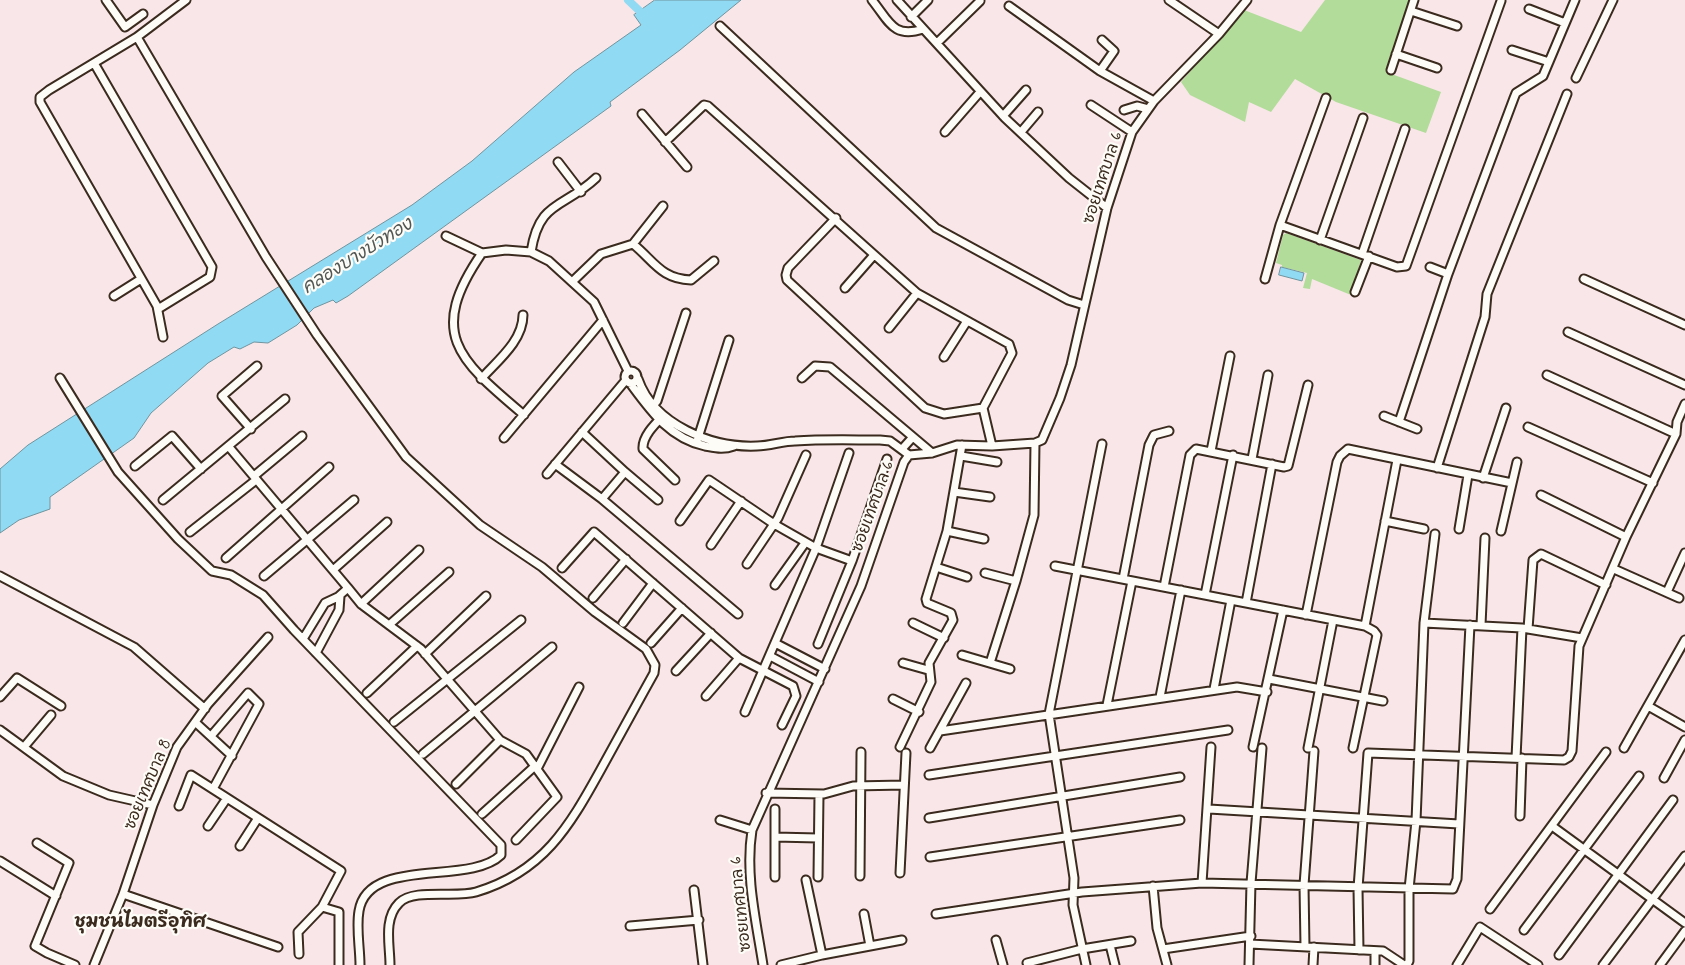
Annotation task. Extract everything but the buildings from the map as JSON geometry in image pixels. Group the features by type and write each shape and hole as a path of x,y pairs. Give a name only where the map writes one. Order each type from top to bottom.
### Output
{"street":[{"path":"106,0 125,27 143,14"},
{"path":"163,337 158,309 40,102 43,94 136,38 186,0"},
{"path":"872,0 898,30 911,33 923,29"},
{"path":"897,0 1003,116 1069,178 1107,208"},
{"path":"911,17 928,0"},
{"path":"1169,0 1218,34"},
{"name":"ซอยเทศบาล 6","path":"763,965 750,884 749,850 752,830 766,793 825,669 861,586 904,462 909,455 932,453 962,445 992,446 1035,443 1042,440 1060,398 1071,365 1107,208 1132,132 1154,101 1218,34 1247,0"},
{"path":"1391,70 1414,0"},
{"path":"1280,225 1397,267 1406,266 1502,0"},
{"path":"1399,422 1448,274 1516,93 1543,76 1575,0"},
{"path":"1576,78 1613,0"},
{"path":"937,43 980,1"},
{"path":"1009,6 1100,71 1154,101"},
{"path":"1529,9 1565,23"},
{"path":"1411,11 1457,26"},
{"path":"720,26 936,228 1068,300 1084,305"},
{"path":"136,38 266,257 317,336 406,457 480,525 542,567 595,612 646,649 655,665 654,673 640,700 582,803 560,837 530,865 492,886 475,892 410,897 400,902 392,911 389,924 390,965"},
{"path":"1100,71 1114,51 1102,40"},
{"path":"1512,50 1549,62"},
{"path":"1396,54 1437,68"},
{"path":"94,63 212,267 210,276 158,309"},
{"path":"1003,116 1026,90"},
{"path":"945,132 980,92"},
{"path":"1437,468 1485,317 1486,294 1567,94"},
{"path":"1265,279 1280,225 1326,98"},
{"path":"665,142 706,105 836,218 874,256 917,292 1009,344 1012,348 983,408 992,446"},
{"path":"1091,105 1132,132"},
{"path":"1124,110 1132,106 1148,109"},
{"path":"1020,132 1038,112"},
{"path":"642,114 687,167"},
{"path":"1320,240 1363,118"},
{"path":"1355,292 1405,129"},
{"path":"558,162 582,192"},
{"path":"531,252 534,233 542,217 556,206 582,192 596,178"},
{"path":"573,281 601,254 633,244 662,206"},
{"path":"836,218 788,268 787,280 925,408 944,414 983,408"},
{"path":"446,236 482,252 506,250 531,252 549,261 594,302 628,372"},
{"path":"633,244 659,270 678,280 691,280 714,261"},
{"path":"482,252 464,283 457,300 454,321 455,339 460,353 481,379 524,415"},
{"path":"845,288 874,256"},
{"path":"1430,267 1448,274"},
{"path":"114,296 141,279"},
{"path":"1584,279 1685,325"},
{"path":"889,328 917,292"},
{"path":"652,407 686,313"},
{"path":"481,379 516,340 523,325 523,315"},
{"path":"504,438 603,320"},
{"path":"944,357 967,320"},
{"path":"1568,332 1685,385"},
{"path":"698,440 729,340"},
{"path":"1211,451 1230,356"},
{"path":"251,429 222,396 257,366"},
{"path":"802,378 815,366 830,367 932,453"},
{"path":"628,372 635,372 652,407"},
{"path":"628,372 625,375 628,382 676,434 723,450 734,446 758,446 797,440 880,440 890,441 909,455"},
{"path":"1252,459 1268,375"},
{"path":"1547,375 1676,434"},
{"path":"60,378 118,472 178,539 212,571 231,575 263,595 316,653 499,842 502,851 493,862 480,867 396,878 371,888 362,900 358,911 360,965"},
{"path":"547,474 628,382 634,382 638,379"},
{"path":"1164,587 1190,455 1196,448 1284,467 1290,462 1308,385"},
{"path":"163,500 285,399"},
{"path":"1359,950 1358,888 1365,817 1368,753 1564,760 1569,757 1572,751 1579,646 1614,569 1626,537 1676,434 1677,422 1685,404"},
{"path":"1483,478 1506,408"},
{"path":"1384,416 1417,429"},
{"path":"661,417 647,436 643,449 676,480"},
{"path":"1677,422 1685,426"},
{"path":"1528,427 1653,483"},
{"path":"1123,579 1149,445 1154,435 1168,431"},
{"path":"582,432 658,500"},
{"path":"135,466 172,436 201,470"},
{"path":"190,532 302,436"},
{"path":"902,449 912,438"},
{"path":"990,663 1016,581 1034,515 1035,443"},
{"path":"1086,965 1072,894 1074,878 1049,714 1102,444"},
{"path":"900,873 904,785 903,750 931,682 928,670 929,663 952,626 953,616 951,613 932,607 927,603 926,599 947,531 962,445"},
{"path":"229,447 361,604 417,646 500,740 526,754 558,796 516,840"},
{"path":"1306,615 1340,456 1348,449 1512,483"},
{"path":"745,712 816,548 849,453"},
{"path":"747,564 774,524 806,455"},
{"path":"961,456 997,462"},
{"path":"1205,595 1232,456"},
{"path":"818,644 852,561 887,459"},
{"path":"1365,626 1397,460"},
{"path":"1501,531 1517,462"},
{"path":"555,464 602,500 738,614"},
{"path":"1246,603 1272,464"},
{"path":"226,558 329,467"},
{"path":"602,500 625,472"},
{"path":"1459,529 1468,475"},
{"path":"680,521 710,480 805,543 852,561"},
{"path":"954,492 990,497"},
{"path":"1541,495 1626,537"},
{"path":"264,576 354,500"},
{"path":"712,545 741,501"},
{"path":"1385,521 1424,529"},
{"path":"333,570 387,522"},
{"path":"947,531 984,539"},
{"path":"562,568 594,532 739,658 793,686 796,696 782,725"},
{"path":"1250,944 1383,951 1405,965 1409,961 1409,890 1416,821 1424,623 1435,534"},
{"path":"1481,626 1485,538"},
{"path":"775,585 805,543"},
{"path":"361,604 419,550"},
{"path":"1667,592 1685,553"},
{"path":"1520,816 1519,758 1525,628 1533,560 1541,554 1606,585"},
{"path":"593,598 626,559"},
{"path":"1055,566 1365,626 1374,630 1377,635 1353,748"},
{"path":"936,567 967,576"},
{"path":"1614,569 1679,598"},
{"path":"389,625 449,572"},
{"path":"985,573 1016,581"},
{"path":"0,576 134,647 205,709"},
{"path":"1107,705 1132,581"},
{"path":"622,623 654,583"},
{"path":"303,639 325,603 339,596 348,588"},
{"path":"1160,697 1181,590"},
{"path":"316,653 339,610 339,596"},
{"path":"425,654 486,596"},
{"path":"1214,690 1230,600"},
{"path":"650,643 682,608"},
{"path":"1253,747 1267,692 1283,610"},
{"path":"394,722 521,620"},
{"path":"1305,947 1304,885 1311,814 1311,750 1333,620"},
{"path":"913,623 944,638"},
{"path":"1424,623 1525,628 1582,638"},
{"path":"936,914 1072,894 1202,883 1251,883 1409,890 1454,889 1457,879 1470,625"},
{"path":"676,671 711,633"},
{"name":"ซอยเทศบาล 8","path":"94,965 172,756 205,709 268,637"},
{"path":"1624,748 1685,640"},
{"path":"776,643 825,669"},
{"path":"367,693 417,646"},
{"path":"423,754 552,647"},
{"path":"962,655 1010,669"},
{"path":"770,656 818,682"},
{"path":"706,696 739,658"},
{"path":"903,663 928,670"},
{"path":"0,697 17,678 61,706"},
{"path":"1269,679 1384,701"},
{"path":"930,748 966,683"},
{"path":"940,731 1237,686 1267,692"},
{"path":"482,814 536,767 580,688"},
{"path":"211,736 248,693 259,704 213,790"},
{"path":"893,699 918,712"},
{"path":"1648,706 1685,727"},
{"path":"24,748 51,715"},
{"path":"195,722 232,756"},
{"path":"0,730 63,776 110,794 153,805"},
{"path":"929,775 1228,730"},
{"path":"456,784 500,740"},
{"path":"1664,778 1685,740"},
{"path":"1202,883 1209,809 1211,747"},
{"path":"1249,965 1251,883 1262,748"},
{"path":"860,876 861,752"},
{"path":"1490,909 1606,752"},
{"path":"179,806 191,775 341,871 322,907 298,932 299,954"},
{"path":"1524,930 1639,776"},
{"path":"928,818 1180,778"},
{"path":"766,793 819,795 862,786 904,785"},
{"path":"818,877 819,795"},
{"path":"208,826 227,798"},
{"path":"1559,955 1673,800"},
{"path":"775,809 775,877"},
{"path":"1209,809 1459,824"},
{"path":"240,846 258,818"},
{"path":"720,820 752,830"},
{"path":"930,856 1180,820"},
{"path":"1552,826 1685,922"},
{"path":"775,837 818,838"},
{"path":"37,843 69,862 35,946 47,954 76,965"},
{"path":"1603,965 1685,856"},
{"path":"0,861 56,896"},
{"path":"806,880 822,955"},
{"path":"1153,886 1157,928 1167,965"},
{"path":"694,890 703,965"},
{"path":"122,894 278,947"},
{"path":"322,907 339,912 339,965"},
{"path":"864,914 870,946"},
{"path":"630,926 698,920"},
{"path":"1458,965 1480,927 1538,965"},
{"path":"1660,965 1685,930"},
{"path":"1163,949 1251,936"},
{"path":"781,965 902,940"},
{"path":"996,940 1003,965"},
{"path":"1027,963 1082,949 1131,941"},
{"path":"1110,945 1115,965"},
{"path":"1313,965 1314,947"},
{"path":"1375,951 1375,965"}],"green space":[{"path":"1325,0 1409,0 1386,72 1441,92 1426,133 1336,102 1295,79 1271,112 1249,102 1245,122 1190,95 1181,82 1244,10 1301,32"},
{"path":"1286,233 1361,260 1351,295 1312,279 1310,289 1303,288 1307,273 1282,267 1282,265 1276,263 1283,235"}],"water":[{"name":"คลองบางบัวทอง","path":"655,0 741,0 680,50 610,102 611,106 348,296 336,303 333,300 314,308 297,325 268,343 254,342 240,349 234,347 208,363 151,413 134,438 50,497 50,509 19,520 0,533 0,469 28,445 218,324 412,205 472,161 574,72 641,25 634,15"},
{"path":"1281,267 1304,273 1302,281 1279,275"}],"waterway":[{"path":"628,0 647,18"}],"district":[{"name":"ชุมชนไมตรีอุทิศ","path":"140,923"}]}
